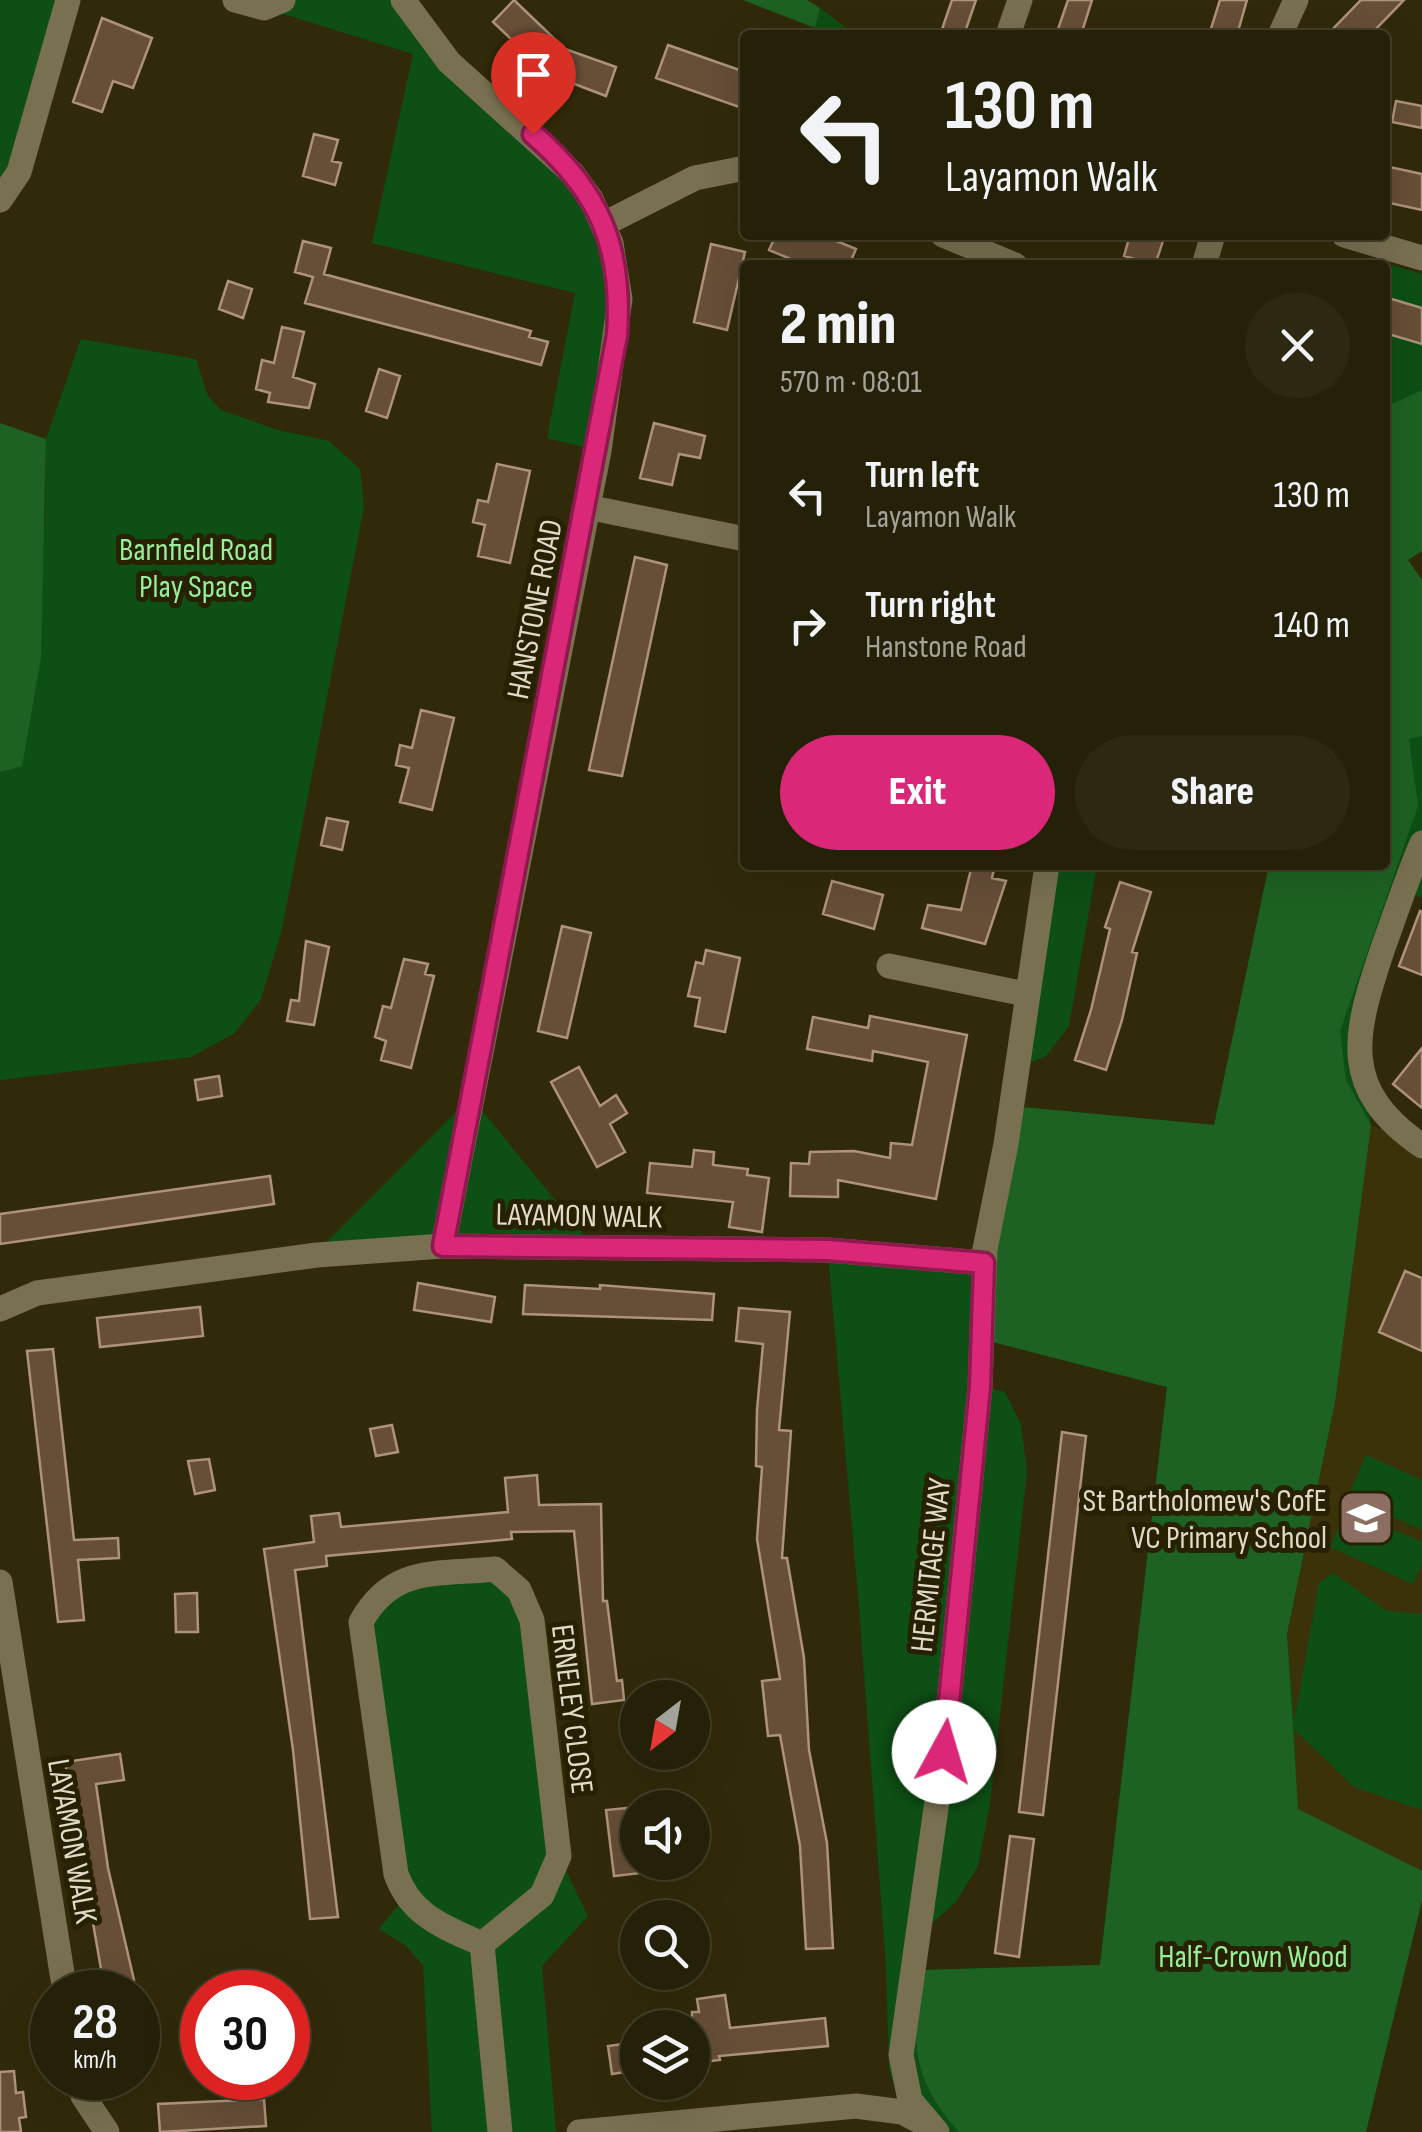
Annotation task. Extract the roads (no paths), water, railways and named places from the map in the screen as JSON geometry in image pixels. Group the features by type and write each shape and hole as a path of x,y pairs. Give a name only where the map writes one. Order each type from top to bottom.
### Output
{"street":[{"path":"0,200 19,172 68,0"},
{"path":"235,0 264,8 283,0"},
{"name":"HANSTONE ROAD","path":"403,0 449,62 572,173 604,224 617,263 620,298 586,507 443,1246"},
{"path":"1010,30 1020,0"},
{"path":"1282,30 1296,0"},
{"path":"604,224 696,178 740,169"},
{"path":"955,240 1003,260"},
{"path":"1361,240 1422,258"},
{"path":"586,507 740,538"},
{"path":"1422,843 1360,1017 1360,1055 1377,1106 1395,1128 1422,1146"},
{"name":"HERMITAGE WAY","path":"933,2129 910,2100 901,2055 944,1752 980,1387 984,1263 1006,1144 1046,870"},
{"path":"889,966 1026,994"},
{"name":"LAYAMON WALK","path":"0,1309 37,1293 317,1254 443,1246 828,1250 984,1263"},
{"name":"ERNELEY CLOSE","path":"495,1570 519,1590 532,1620 558,1856 542,1895 482,1944 439,1924 404,1898 396,1874 362,1622 376,1596 405,1577 495,1570"},
{"name":"LAYAMON WALK","path":"0,1582 62,1970"},
{"path":"482,1944 500,2132"},
{"path":"84,2100 89,2132"},
{"path":"89,2100 107,2132"},
{"path":"579,2132 856,2106 902,2112 933,2129"}],"place":[{"name":"St Bartholomew's CofE VC Primary School","path":"1366,1518"}],"park label":[{"name":"Barnfield Road Play Space","path":"196,568"},
{"name":"Half-Crown Wood","path":"1253,1956"}]}
